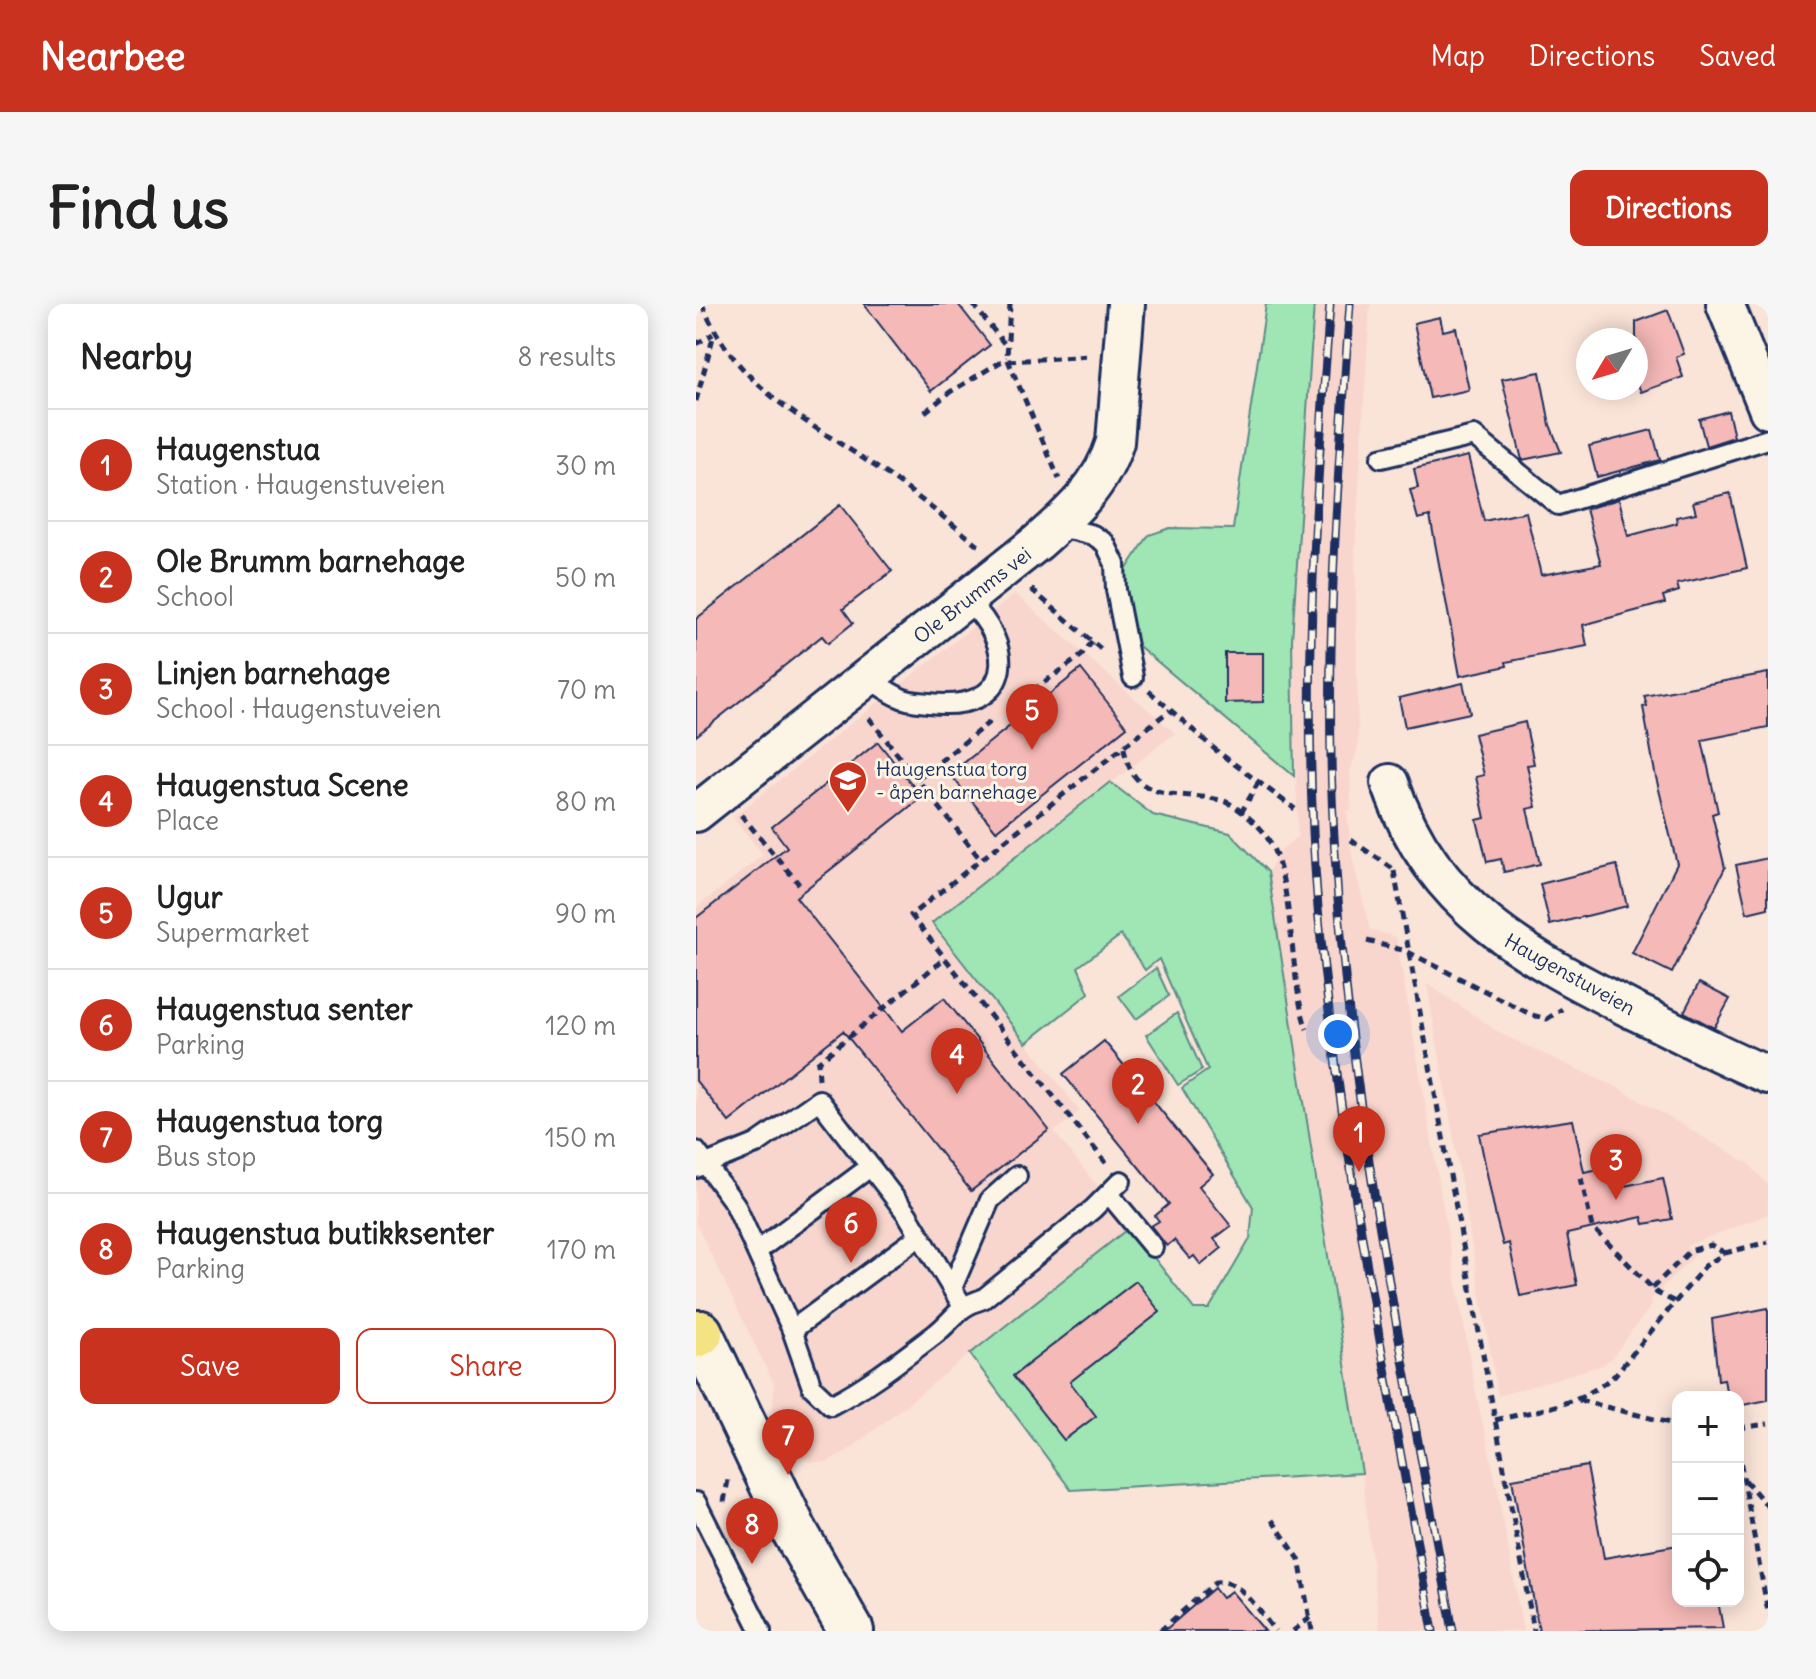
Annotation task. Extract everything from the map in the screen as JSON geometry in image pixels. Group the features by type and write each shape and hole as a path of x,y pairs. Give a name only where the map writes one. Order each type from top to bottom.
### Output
{"street":[{"name":"Ole Brumms vei","path":"696,813 1057,526 1089,493 1110,460 1115,442 1126,304"},
{"path":"1725,304 1768,410"},
{"name":"Haugenstuveien","path":"1390,783 1400,813 1435,868 1477,917 1519,950 1768,1075"},
{"path":"697,1331 788,1519 851,1631"}],"lane":[{"path":"1381,458 1474,436 1558,505 1768,439"},
{"path":"1057,526 1093,535 1105,543 1115,564 1116,590 1133,677"},
{"path":"867,677 911,701 951,706 984,693 1001,668 1002,652 997,636 966,599"},
{"path":"698,1161 756,1144 819,1100 907,1214 918,1237 953,1286 962,1305"},
{"path":"698,1161 725,1186 792,1330 812,1387 831,1405 857,1392 938,1332 962,1305 983,1299 1115,1188 1153,1247"},
{"path":"757,1251 870,1167"},
{"path":"953,1286 990,1200 1017,1176"},
{"path":"792,1330 918,1237"},
{"path":"697,1500 761,1631"}],"path":[{"path":"702,304 714,333 760,390 887,475 986,553"},
{"path":"973,304 1007,346"},
{"path":"1010,304 1008,360 1060,481"},
{"path":"696,344 714,333"},
{"path":"696,401 714,333"},
{"path":"925,412 950,392 1008,360 1082,355"},
{"path":"1024,583 1170,710 1258,783 1295,809"},
{"path":"1008,708 1081,656 1092,642"},
{"path":"1115,1188 911,915 1170,710"},
{"path":"864,713 981,860"},
{"path":"918,779 997,717"},
{"path":"1124,748 1127,768 1140,783 1155,792 1224,800 1258,825 1277,856 1296,993 1307,1029"},
{"path":"1241,813 1258,783"},
{"path":"736,809 799,884"},
{"path":"1351,840 1394,870 1406,951 1534,1631"},
{"path":"1367,941 1406,951 1532,1015 1547,1019 1560,1012 1565,1003"},
{"path":"819,1100 818,1062 945,958"},
{"path":"1581,1178 1592,1227 1652,1288 1675,1302"},
{"path":"1495,1420 1579,1400 1615,1375 1705,1266 1725,1253 1768,1242"},
{"path":"1652,1288 1690,1251 1711,1245 1725,1253"},
{"path":"1579,1400 1672,1423"},
{"path":"1744,1427 1768,1424"},
{"path":"712,1529 722,1513 729,1472"},
{"path":"1744,1479 1768,1507"},
{"path":"1744,1483 1768,1612"},
{"path":"1272,1520 1299,1559 1312,1631"},
{"path":"1160,1631 1216,1582 1227,1581 1237,1585 1275,1631"},
{"path":"1293,1631 1310,1618"}],"shaded area":[{"path":"1314,304 1370,304 1355,549 1358,748 1350,771 1351,810 1347,811 1351,852 1370,930 1396,937 1475,1389 1498,1491 1523,1631 1380,1631 1362,1473 1268,872 1281,850 1298,836 1292,640"},
{"path":"1015,594 1175,733 932,923 1080,1111 1054,1132 1130,1227 849,1450 826,1462 811,1462 800,1455 773,1408 774,1384 696,1223 696,908 763,855 733,817"},
{"path":"1427,984 1503,1035 1618,1088 1748,1163 1768,1185 1768,1214 1686,1246 1695,1255 1650,1299 1652,1304 1611,1359 1602,1365 1498,1396"}],"green space":[{"path":"1266,304 1314,304 1292,640 1294,776 1128,637 1124,573 1149,535 1170,528 1233,529"},
{"path":"1110,782 1153,815 1230,833 1268,872 1362,1473 1071,1490 970,1354 1130,1227 1194,1309 1209,1309 1250,1239 1253,1207 1182,1088 1208,1070 1159,959 1145,970 1121,935 1078,967 1089,993 1026,1043 932,923"},
{"path":"1156,968 1169,996 1136,1019 1119,996"},
{"path":"1177,1013 1202,1070 1178,1085 1146,1035"}],"building":[{"path":"864,304 958,304 990,345 931,391"},
{"path":"1668,310 1684,354 1676,357 1683,377 1648,390 1648,328 1636,328 1636,322"},
{"path":"1440,317 1443,331 1456,328 1469,390 1430,398 1414,323"},
{"path":"1540,372 1550,425 1561,452 1522,460 1502,379"},
{"path":"1728,411 1734,437 1706,446 1699,419"},
{"path":"1652,430 1660,460 1597,477 1589,446"},
{"path":"1468,456 1484,521 1526,512 1541,575 1601,564 1586,509 1619,499 1628,536 1677,523 1676,517 1696,513 1693,502 1730,493 1747,568 1677,584 1679,591 1663,596 1665,603 1583,625 1587,646 1506,662 1507,666 1460,676 1430,516 1418,519 1410,490 1418,488 1414,469"},
{"path":"840,505 892,571 843,609 853,623 828,643 822,636 696,736 696,619"},
{"path":"1225,653 1263,653 1263,702 1225,703"},
{"path":"1081,669 1127,727 996,831 950,774"},
{"path":"1768,673 1768,727 1702,740 1718,812 1712,814 1725,868 1672,973 1632,953 1677,864 1655,773 1643,707 1647,706 1644,696"},
{"path":"1463,683 1470,713 1405,727 1399,698"},
{"path":"1525,722 1534,764 1527,765 1536,807 1527,809 1540,864 1504,872 1501,859 1487,862 1477,820 1485,818 1476,777 1484,775 1474,734"},
{"path":"878,742 922,797 796,897 902,1031 944,998 1049,1130 971,1191 843,1031 729,1122 696,1081 696,918 787,847 772,827"},
{"path":"1768,858 1768,908 1747,913 1736,865"},
{"path":"1617,865 1627,906 1550,925 1540,884"},
{"path":"1699,983 1730,999 1714,1028 1684,1012"},
{"path":"1104,1041 1213,1174 1199,1186 1231,1226 1214,1239 1222,1248 1201,1265 1194,1256 1190,1259 1174,1240 1167,1246 1151,1226 1159,1221 1155,1216 1169,1204 1063,1074"},
{"path":"1573,1120 1584,1172 1615,1166 1619,1187 1663,1178 1672,1219 1644,1224 1642,1217 1567,1234 1577,1285 1520,1296 1509,1243 1503,1245 1496,1218 1479,1134"},
{"path":"1136,1281 1160,1312 1070,1382 1096,1416 1064,1440 1013,1376"},
{"path":"1768,1308 1768,1400 1744,1405 1744,1391 1726,1391 1724,1379 1718,1380 1712,1319"},
{"path":"1587,1466 1604,1558 1672,1546 1672,1607 1719,1607 1723,1628 1539,1631 1512,1479"},
{"path":"1214,1588 1222,1598 1231,1591 1265,1631 1164,1631"}],"railway":[{"path":"1330,304 1315,530 1310,682 1318,908 1327,999 1353,1180 1433,1631"},
{"path":"1350,304 1336,510 1330,717 1342,952 1382,1244 1453,1631"}],"place":[{"name":"Ugur","path":"1032,750"},
{"name":"Haugenstua torg - åpen barnehage","path":"848,814"},
{"name":"Haugenstua Scene","path":"957,1094"},
{"name":"Ole Brumm barnehage","path":"1138,1124"},
{"name":"Haugenstua","path":"1359,1172"},
{"name":"Linjen barnehage","path":"1616,1200"},
{"name":"Haugenstua senter","path":"851,1263"},
{"name":"Haugenstua torg","path":"788,1475"},
{"name":"Haugenstua butikksenter","path":"752,1564"}]}
